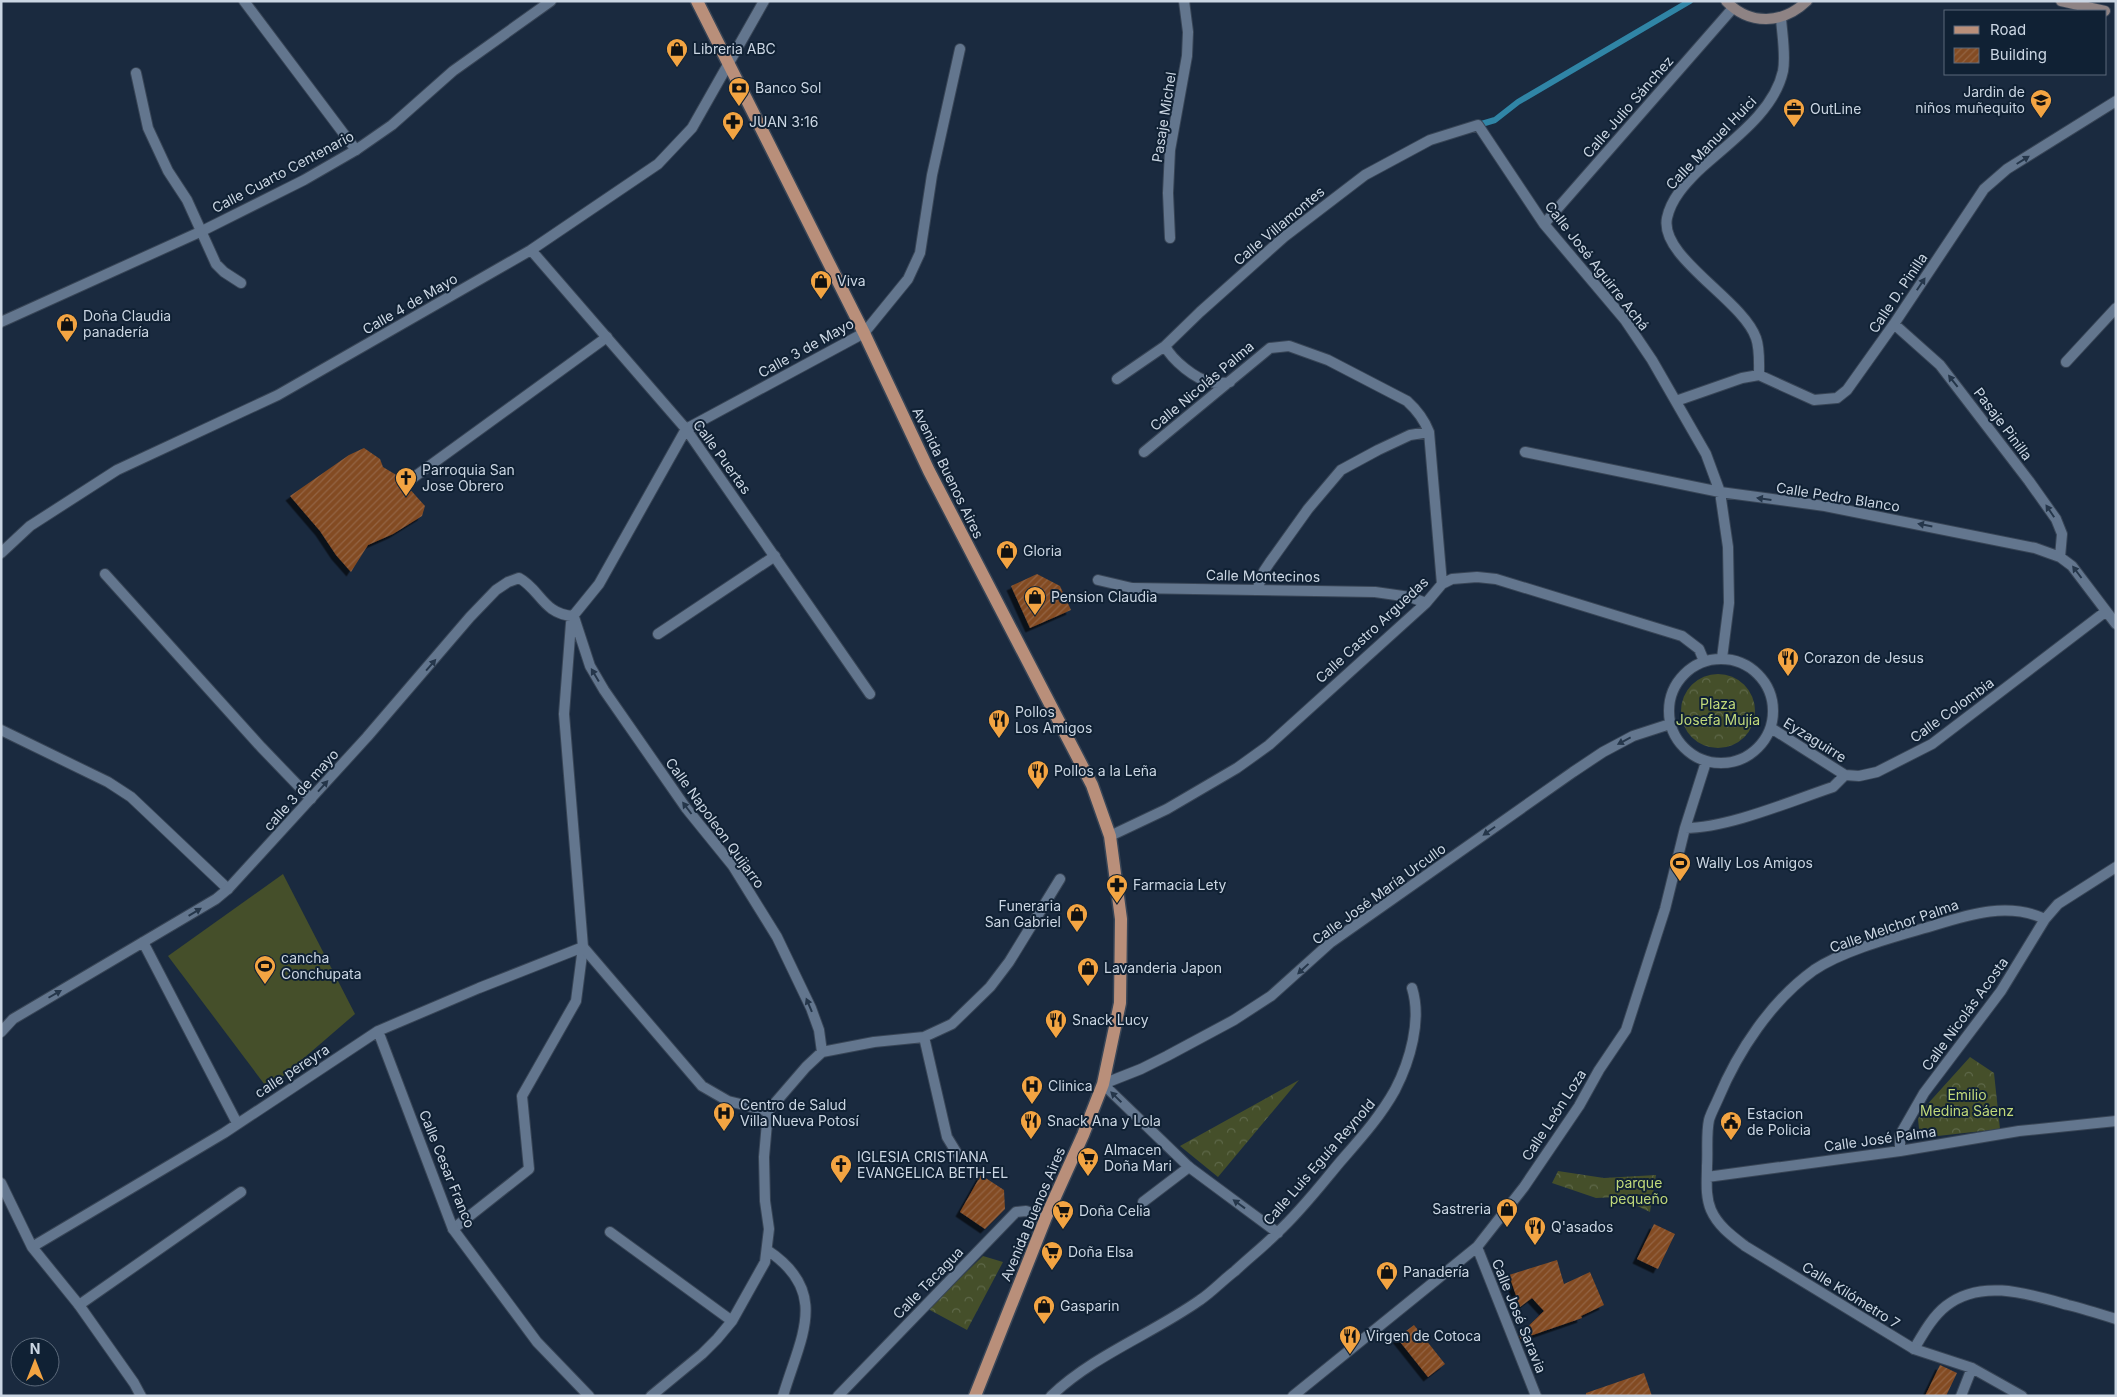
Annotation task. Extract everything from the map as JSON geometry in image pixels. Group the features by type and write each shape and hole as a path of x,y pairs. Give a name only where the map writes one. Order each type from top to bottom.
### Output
{"main road":[{"name":"Avenida Buenos Aires","path":"697,1 864,333 929,471 1092,785 1110,836 1121,919 1120,1002 1102,1084 1083,1136 1046,1217 975,1396"},
{"path":"1730,5 1748,17 1764,20 1781,18 1794,12 1806,1"},
{"path":"2061,1 2101,10"}],"street":[{"path":"244,1 356,150"},
{"name":"Calle Cuarto Centenario","path":"1,322 202,230 304,180 356,150 392,125 453,71 551,1"},
{"name":"Calle 4 de Mayo","path":"1,553 30,526 117,470 278,395 531,250 658,164 692,128 729,66 764,1"},
{"name":"Pasaje Michel","path":"1170,238 1168,193 1170,150 1187,56 1188,32 1184,1"},
{"name":"Calle Julio Sánchez","path":"1544,224 1730,5"},
{"name":"Calle Manuel Huici","path":"1759,375 1756,337 1746,321 1728,300 1691,267 1670,238 1667,220 1673,201 1691,178 1765,109 1777,91 1783,69 1781,18"},
{"name":"Calle 3 de Mayo","path":"686,429 864,333 908,279 920,253 932,175 960,49"},
{"path":"136,73 148,128 168,171 187,200 216,264 241,283"},
{"name":"Calle D. Pinilla","path":"1759,375 1814,400 1837,398 1847,390 1894,324 1984,189 2007,169 2116,102"},
{"name":"Calle José Aguirre Achá","path":"1478,125 1544,224 1625,320 1706,454 1720,492 1728,557 1728,603 1722,658"},
{"name":"Calle Villamontes","path":"1116,379 1165,346 1284,237 1365,175 1430,140 1478,125"},
{"name":"Calle Puertas","path":"531,250 686,429 870,694"},
{"path":"2066,362 2116,308"},
{"name":"Pasaje Pinilla","path":"1894,324 1940,364 2029,481 2056,519 2062,534 2060,557"},
{"path":"410,480 607,337"},
{"path":"1165,346 1169,355 1202,380 1211,383 1230,382"},
{"name":"Calle Nicolás Palma","path":"1144,452 1270,348 1289,346 1328,360 1407,402 1418,410 1429,432 1442,584"},
{"path":"1676,402 1742,378 1759,375"},
{"path":"453,1229 529,1169 522,1096 576,1001 583,948 564,714 573,616 599,584 686,429"},
{"path":"1257,590 1264,571 1270,562 1308,510 1341,470 1410,435 1429,432"},
{"name":"Calle Pedro Blanco","path":"1525,452 1720,492 1825,506 2035,548 2060,557 2072,566 2105,612 2116,624"},
{"path":"658,634 775,556"},
{"path":"106,574 261,747 311,799"},
{"name":"calle 3 de mayo","path":"1,1032 13,1019 216,899 228,890 436,658 470,617 502,585 519,578 556,612 565,616 573,616"},
{"name":"Calle Castro Arguedas","path":"1110,836 1166,809 1207,786 1269,745 1426,603 1442,584 1452,579 1496,579 1682,636 1699,649 1704,661"},
{"name":"Calle Montecinos","path":"1098,580 1132,588 1375,592 1410,597 1426,603"},
{"name":"Calle Colombia","path":"1844,775 1858,776 1877,772 1932,744 2105,612"},
{"name":"Calle Napoleon Quijarro","path":"573,616 590,666 604,690 686,808 733,866 777,937 811,1008 819,1030 822,1052"},
{"path":"1722,658 1739,662 1753,670 1764,681 1771,696 1774,712 1771,728 1763,743 1750,754 1735,761 1706,762 1688,752 1678,741 1670,724 1668,710 1671,695 1678,680 1690,669 1704,661 1722,658"},
{"name":"Calle José María Urcullo","path":"1102,1084 1150,1065 1241,1015 1271,996 1330,944 1573,772 1603,752 1633,736 1670,724"},
{"name":"Eyzaguirre","path":"1771,728 1844,775"},
{"path":"1,730 108,782 131,797 228,890"},
{"name":"Calle León Loza","path":"1293,1396 1476,1247 1524,1187 1579,1106 1599,1070 1626,1030 1664,909 1685,828 1706,762"},
{"path":"1685,828 1697,828 1728,821 1833,787 1839,783 1844,775"},
{"name":"Calle Nicolás Acosta","path":"1900,1151 1900,1135 1915,1107 2002,991 2045,919 2058,904 2116,867"},
{"path":"651,1396 702,1354 732,1321 765,1262 769,1229 764,1182 768,1111 822,1052 874,1042 924,1037 952,1024 990,987 1009,962 1060,879"},
{"name":"Calle Melchor Palma","path":"1707,1177 1709,1120 1722,1090 1737,1060 1748,1044 1775,1006 1795,985 1817,969 1845,954 1966,916 1999,910 2025,912 2045,919"},
{"path":"143,942 237,1123"},
{"path":"583,948 702,1086 728,1101 768,1111"},
{"name":"calle pereyra","path":"32,1247 237,1123 378,1032 479,988 583,948"},
{"name":"Calle Luis Eguía Reynold","path":"1050,1396 1065,1382 1093,1364 1202,1300 1278,1233 1365,1133 1395,1090 1405,1067 1414,1032 1415,1000 1412,988"},
{"path":"1,1016 13,1019"},
{"name":"Calle Cesar Franco","path":"378,1032 453,1229 537,1342 589,1396"},
{"path":"924,1037 947,1137 958,1155"},
{"path":"1102,1084 1189,1167 1278,1233"},
{"name":"Calle José Palma","path":"1707,1177 1900,1151 2019,1131 2116,1121"},
{"path":"1143,1202 1189,1167"},
{"name":"Calle Kilómetro 7","path":"1707,1177 1707,1196 1711,1210 1728,1233 1745,1246 1914,1349 1972,1368 2022,1396"},
{"path":"1,1183 32,1247 79,1305 142,1396"},
{"path":"79,1305 241,1192"},
{"name":"Calle Tacagua","path":"838,1396 1016,1212 1026,1211 1046,1217"},
{"path":"610,1232 732,1321"},
{"name":"Calle José Saravia","path":"1476,1247 1536,1396"},
{"path":"767,1250 791,1269 805,1296 807,1313 782,1396"},
{"path":"1914,1349 1929,1325 1945,1307 1965,1294 2021,1291 2116,1319"},
{"path":"1961,1396 1972,1368"}],"green space":[{"name":"Plaza Josefa Mujía","path":"1718,674 1732,677 1744,685 1752,697 1755,711 1752,725 1744,737 1732,745 1718,748 1704,745 1692,737 1684,725 1681,711 1684,697 1692,685 1704,677"},
{"name":"cancha Conchupata","path":"283,874 355,1014 268,1089 168,956"},
{"name":"Emilio Medina Sáenz","path":"1970,1057 1994,1073 2000,1129 1920,1138 1918,1119 1924,1108"},
{"path":"1299,1080 1218,1177 1180,1146"},
{"name":"parque pequeño","path":"1558,1171 1604,1178 1656,1175 1650,1212 1618,1197 1596,1198 1552,1183"},
{"path":"983,1256 1003,1262 967,1330 928,1309"}],"building":[{"path":"364,448 380,459 383,467 398,476 425,506 422,516 393,534 368,545 351,572 290,496 349,455"},
{"path":"1037,574 1060,586 1071,610 1030,628 1011,586"},
{"path":"981,1175 1004,1190 1005,1209 985,1229 960,1212"},
{"path":"1654,1224 1675,1234 1658,1269 1637,1259"},
{"path":"1557,1260 1564,1284 1590,1272 1604,1305 1581,1316 1582,1318 1521,1339 1519,1335 1544,1311 1532,1298 1520,1307 1509,1275"},
{"path":"1414,1325 1445,1364 1428,1377 1397,1338"},
{"path":"1940,1365 1957,1373 1946,1396 1925,1396"},
{"path":"1644,1373 1652,1396 1586,1396 1586,1393"}],"waterway":[{"path":"1478,125 1495,120 1518,102 1690,1"}],"place":[{"name":"Libreria ABC","path":"677,68"},
{"name":"Banco Sol","path":"739,107"},
{"name":"Jardin de niños muñequito","path":"2041,119"},
{"name":"OutLine","path":"1794,128"},
{"name":"JUAN 3:16","path":"733,141"},
{"name":"Viva","path":"821,300"},
{"name":"Doña Claudia panadería","path":"67,343"},
{"name":"Parroquia San Jose Obrero","path":"406,497"},
{"name":"Gloria","path":"1007,570"},
{"name":"Pension Claudia","path":"1035,616"},
{"name":"Corazon de Jesus","path":"1788,677"},
{"name":"Pollos Los Amigos","path":"999,739"},
{"name":"Pollos a la Leña","path":"1038,790"},
{"name":"Wally Los Amigos","path":"1680,882"},
{"name":"Farmacia Lety","path":"1117,904"},
{"name":"Funeraria San Gabriel","path":"1077,933"},
{"name":"cancha Conchupata","path":"265,985"},
{"name":"Lavanderia Japon","path":"1088,987"},
{"name":"Snack Lucy","path":"1056,1039"},
{"name":"Clinica","path":"1032,1105"},
{"name":"Centro de Salud Villa Nueva Potosí","path":"724,1132"},
{"name":"Snack Ana y Lola","path":"1031,1140"},
{"name":"Estacion de Policia","path":"1731,1141"},
{"name":"Almacen Doña Mari","path":"1088,1177"},
{"name":"IGLESIA CRISTIANA EVANGELICA BETH-EL","path":"841,1184"},
{"name":"Sastreria","path":"1507,1228"},
{"name":"Doña Celia","path":"1063,1230"},
{"name":"Q'asados","path":"1535,1246"},
{"name":"Doña Elsa","path":"1052,1271"},
{"name":"Panadería","path":"1387,1291"},
{"name":"Gasparin","path":"1044,1325"},
{"name":"Virgen de Cotoca","path":"1350,1355"}]}
